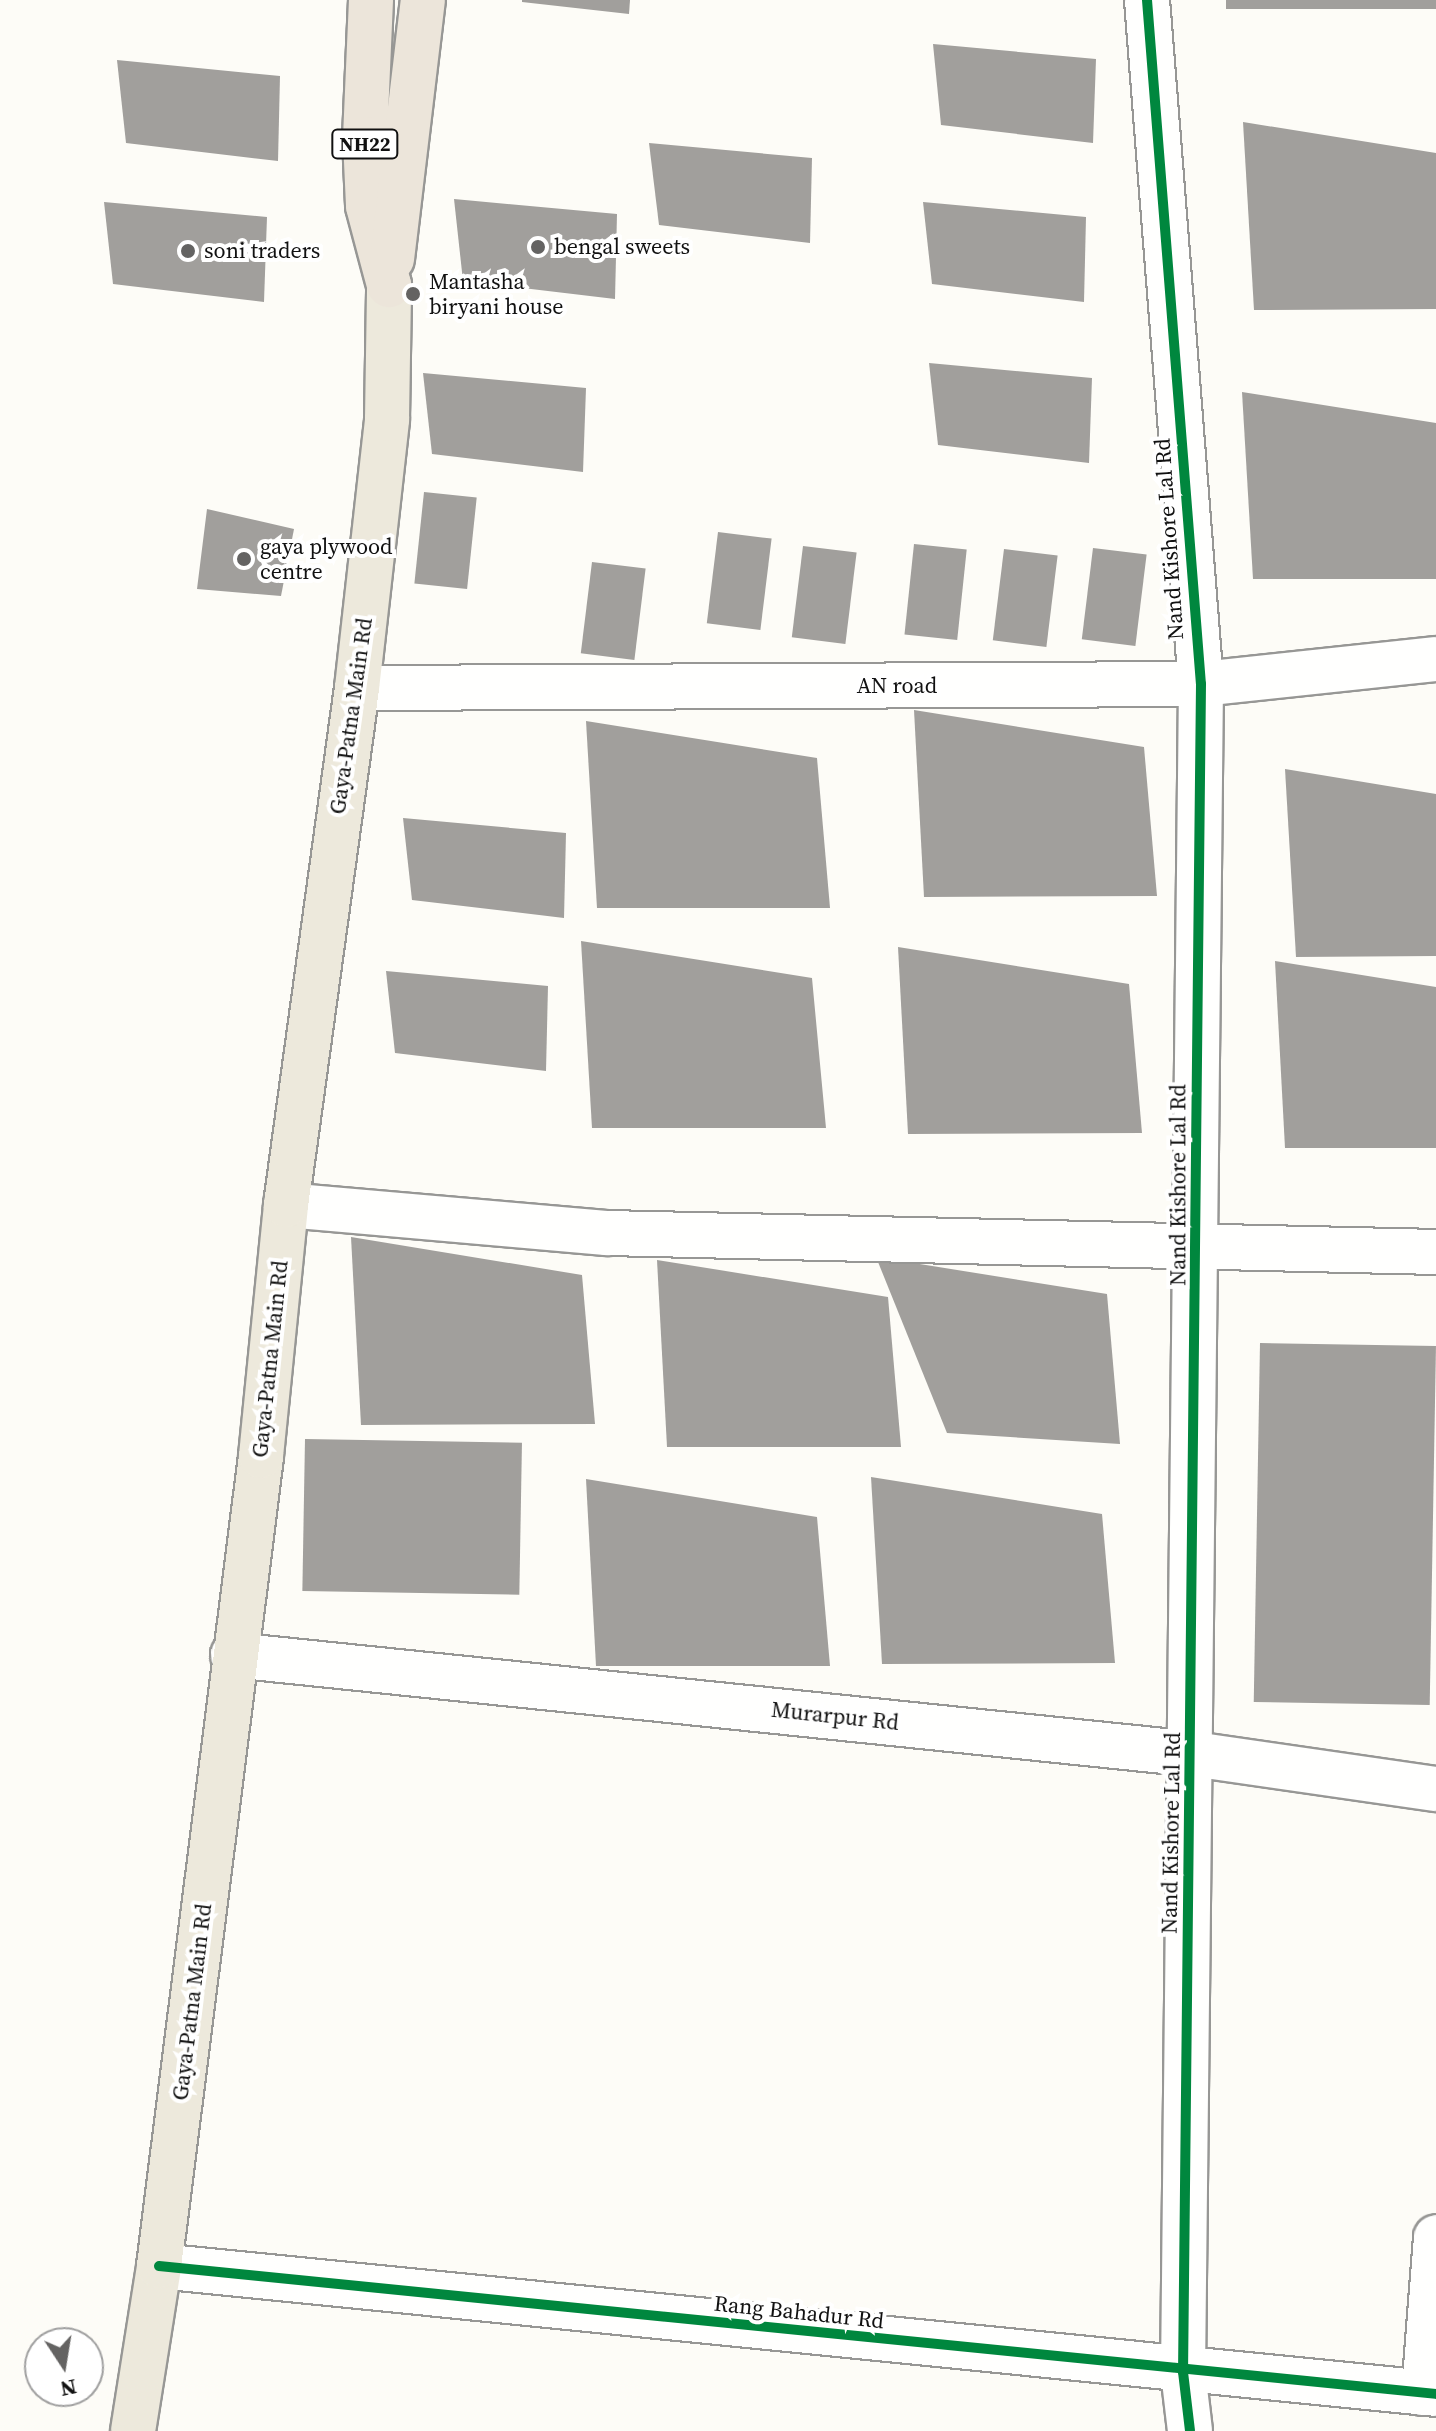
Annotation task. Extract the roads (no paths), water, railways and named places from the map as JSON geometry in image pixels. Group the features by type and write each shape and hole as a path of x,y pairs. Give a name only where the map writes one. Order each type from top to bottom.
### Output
{"highway":[{"name":"NH22","path":"371,0 365,139 368,206 389,285"},
{"path":"389,285 423,0"}],"main road":[{"name":"Gaya-Patna Main Rd","path":"133,2431 159,2266 233,1655 261,1456 286,1205 357,688 387,419 389,285"}],"street":[{"name":"Nand Kishore Lal Rd","path":"1147,0 1201,684 1193,1754 1183,2372 1190,2431"},
{"name":"AN road","path":"357,688 1201,684 1436,659"},
{"path":"286,1205 607,1233 1436,1252"},
{"name":"Murarpur Rd","path":"233,1655 1193,1754 1436,1789"},
{"path":"1430,2393 1436,2237"},
{"name":"Rang Bahadur Rd","path":"159,2266 1183,2372 1430,2393"}],"place":[{"name":"bengal sweets","path":"538,247"},
{"name":"soni traders","path":"188,251"},
{"name":"Mantasha biryani house","path":"413,294"},
{"name":"gaya plywood centre","path":"244,559"}]}
